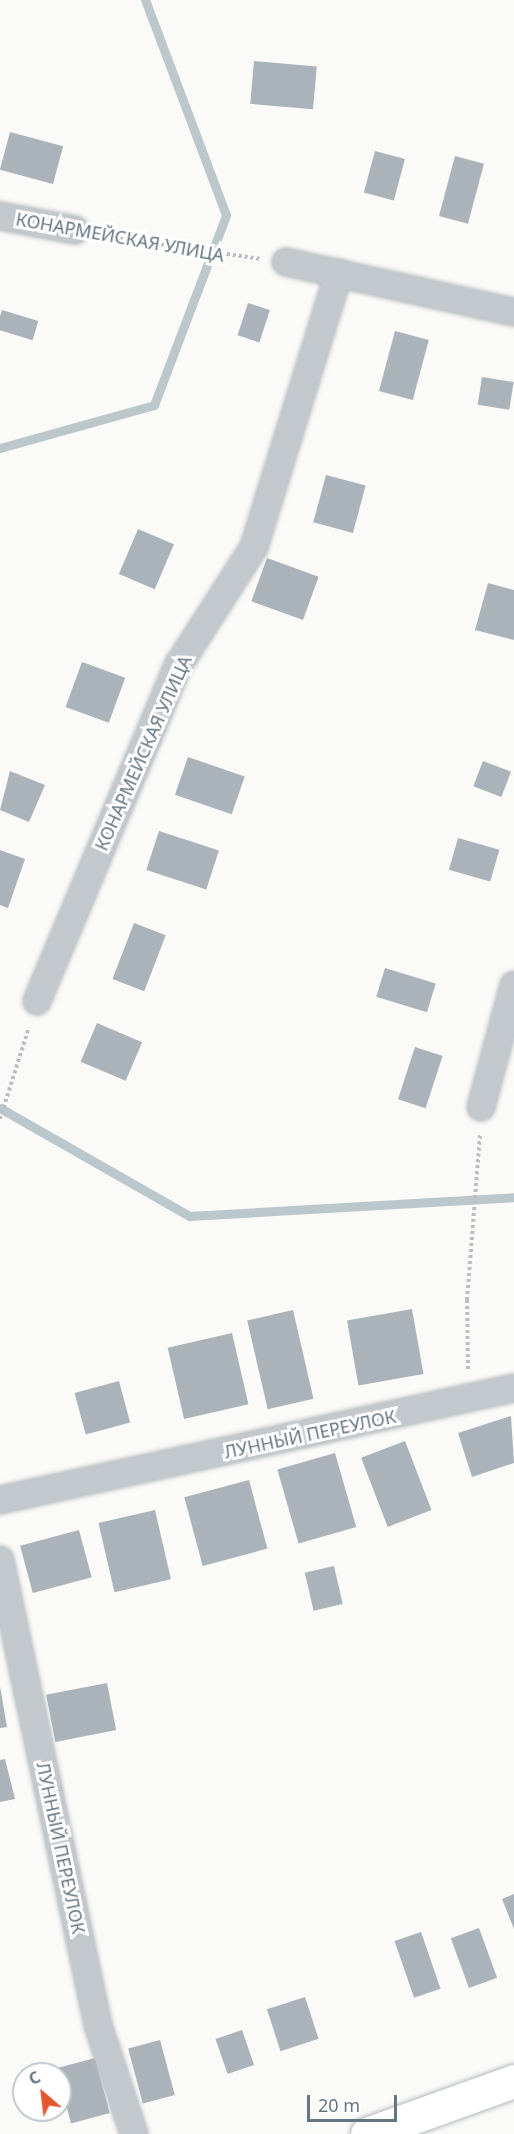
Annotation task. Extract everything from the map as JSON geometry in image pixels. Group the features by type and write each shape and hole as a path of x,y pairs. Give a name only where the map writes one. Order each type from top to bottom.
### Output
{"street":[{"name":"КОНАРМЕЙСКАЯ УЛИЦА","path":"0,216 75,231"},
{"path":"286,262 514,312"},
{"name":"КОНАРМЕЙСКАЯ УЛИЦА","path":"37,1001 179,664 254,547 339,273"},
{"path":"481,1107 514,985"},
{"name":"ЛУННЫЙ ПЕРЕУЛОК","path":"0,1500 469,1400 514,1388"},
{"name":"ЛУННЫЙ ПЕРЕУЛОК","path":"0,1560 98,2025 135,2134"},
{"path":"367,2134 514,2081"}],"path":[{"name":"КОНАРМЕЙСКАЯ УЛИЦА","path":"75,231 168,248 240,257"},
{"path":"0,1119 13,1089 37,1001"},
{"path":"469,1400 467,1300 475,1222 481,1107"}],"building":[{"path":"254,61 317,66 313,109 250,104"},
{"path":"10,132 63,146 53,184 0,170"},
{"path":"375,151 405,159 394,201 364,193"},
{"path":"455,156 484,164 468,224 439,216"},
{"path":"248,303 270,310 259,342 237,335"},
{"path":"2,310 38,321 32,340 0,330"},
{"path":"395,331 429,340 413,400 379,391"},
{"path":"482,377 514,382 509,410 478,405"},
{"path":"326,475 366,486 353,533 313,522"},
{"path":"138,529 174,544 155,589 119,574"},
{"path":"267,558 319,577 303,620 251,601"},
{"path":"488,583 514,590 514,640 475,630"},
{"path":"82,662 125,678 109,723 66,707"},
{"path":"188,757 245,777 232,814 175,795"},
{"path":"483,761 511,772 501,797 473,786"},
{"path":"10,771 45,785 29,822 0,810"},
{"path":"159,831 219,850 206,889 146,870"},
{"path":"458,838 499,850 490,882 449,870"},
{"path":"0,850 25,859 8,908 0,905"},
{"path":"134,923 166,935 144,991 112,979"},
{"path":"385,968 436,983 427,1012 376,997"},
{"path":"97,1023 142,1042 126,1081 81,1062"},
{"path":"415,1047 443,1056 426,1108 398,1099"},
{"path":"412,1309 423,1374 358,1385 347,1320"},
{"path":"293,1310 313,1399 268,1409 247,1321"},
{"path":"232,1333 248,1404 184,1419 168,1348"},
{"path":"119,1381 130,1423 86,1434 75,1393"},
{"path":"511,1416 514,1463 472,1477 458,1433"},
{"path":"405,1441 432,1510 388,1527 361,1458"},
{"path":"335,1453 356,1527 299,1544 277,1470"},
{"path":"249,1480 267,1549 203,1566 184,1497"},
{"path":"155,1510 171,1579 114,1592 98,1523"},
{"path":"79,1530 92,1577 33,1593 20,1546"},
{"path":"334,1566 343,1604 314,1611 305,1573"},
{"path":"107,1683 116,1730 55,1742 46,1695"},
{"path":"0,1686 7,1727 0,1728"},
{"path":"5,1759 15,1799 0,1802 0,1760"},
{"path":"514,1894 514,1929 502,1899"},
{"path":"479,1928 497,1978 469,1988 451,1938"},
{"path":"421,1932 441,1989 414,1998 395,1941"},
{"path":"305,1997 319,2039 281,2051 267,2009"},
{"path":"242,2030 254,2065 228,2074 216,2039"},
{"path":"160,2040 175,2095 143,2104 128,2049"},
{"path":"95,2058 110,2113 71,2123 72,2064"}],"waterway":[{"path":"0,448 154,405 226,215 145,0"},
{"path":"0,1108 189,1216 514,1197"}]}
